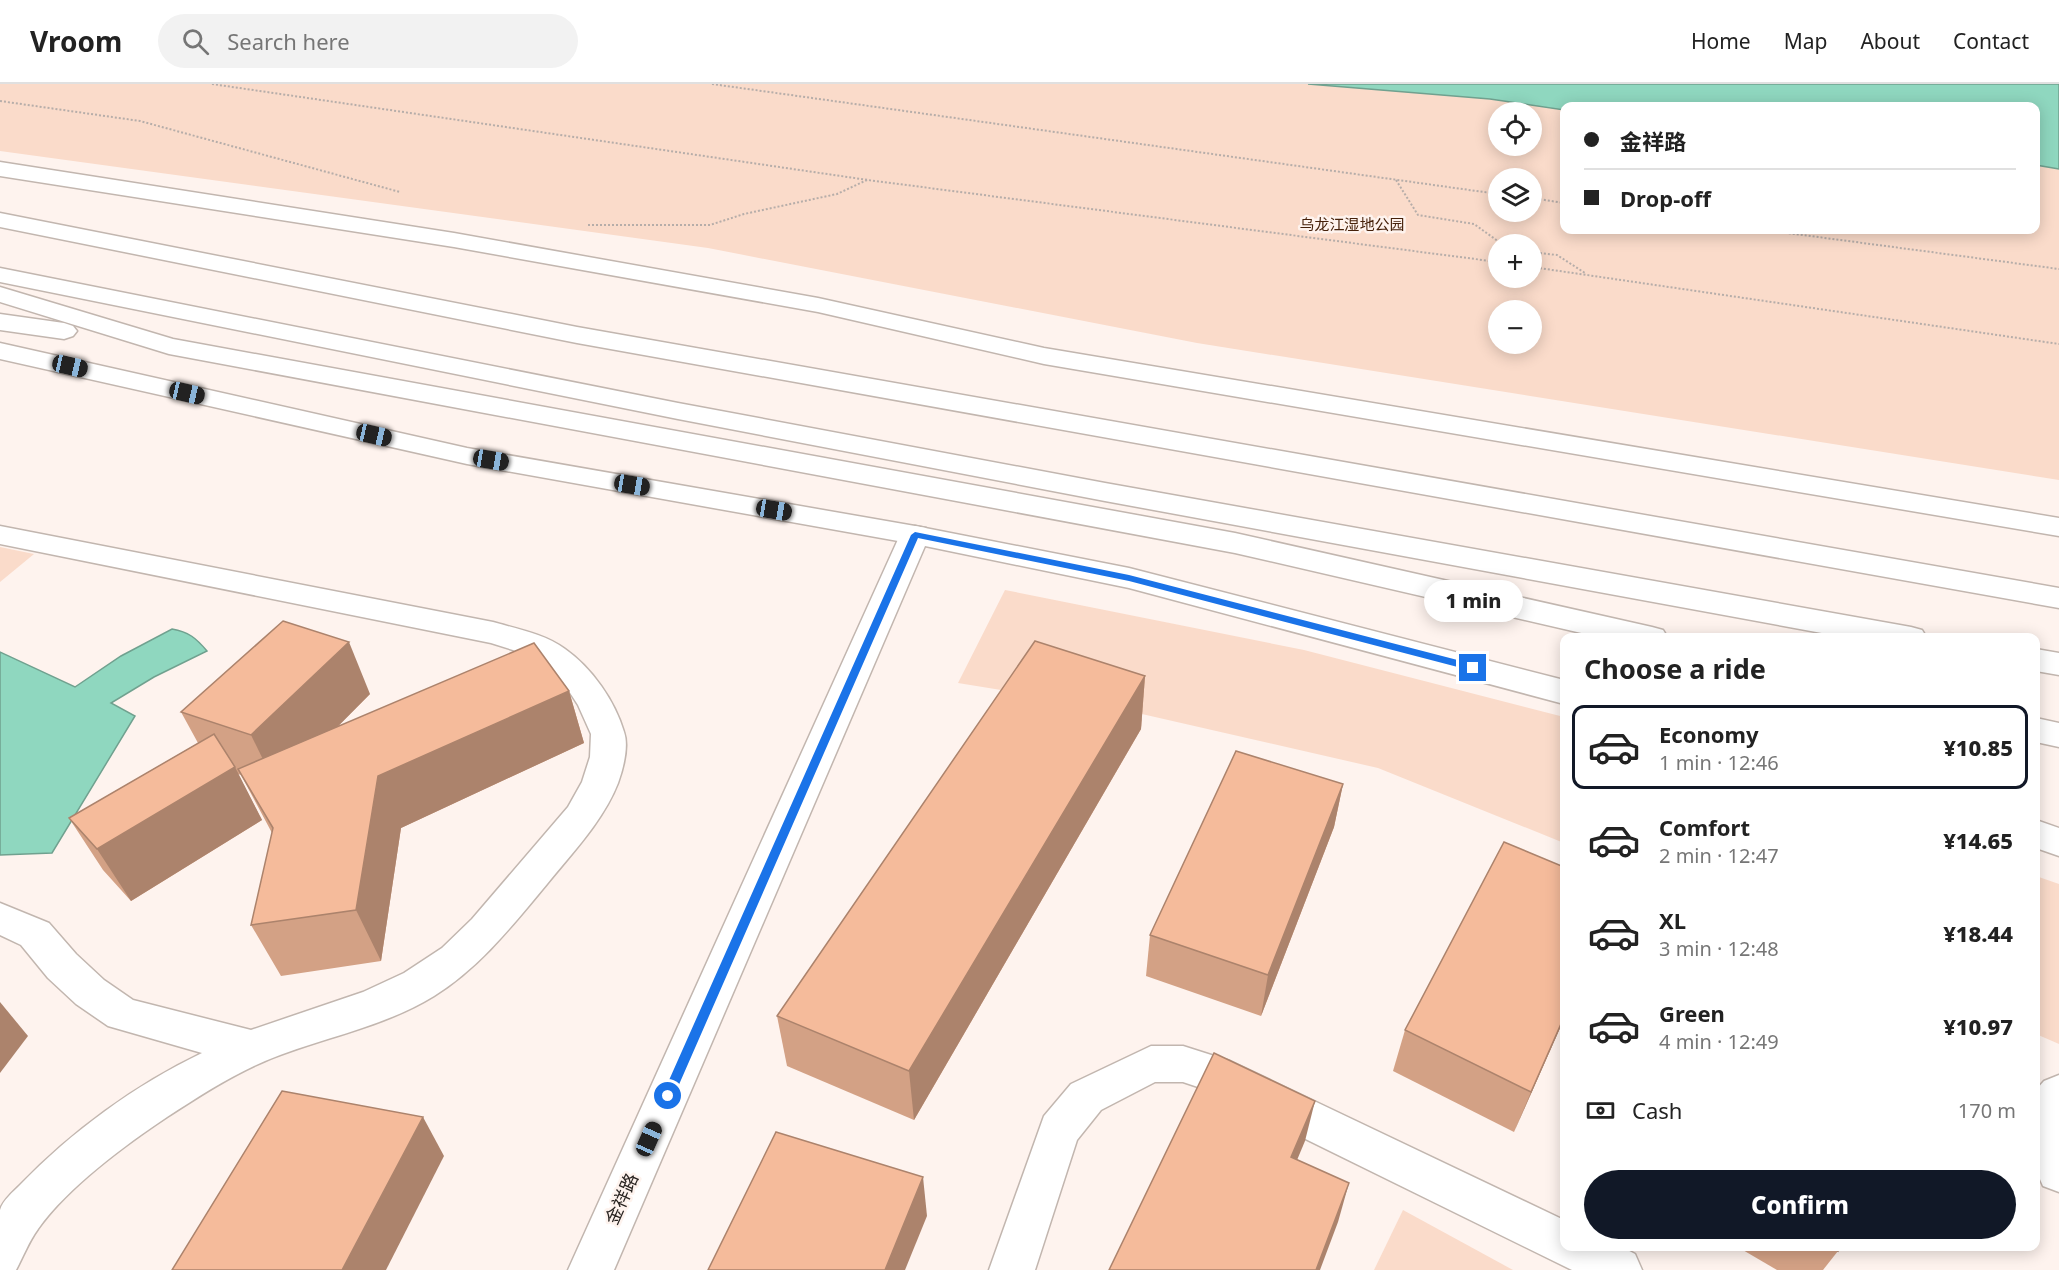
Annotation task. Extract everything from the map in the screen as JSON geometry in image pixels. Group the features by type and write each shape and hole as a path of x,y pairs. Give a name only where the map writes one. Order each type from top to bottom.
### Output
{"main road":[{"path":"0,169 454,240 818,305 1044,356 2059,528"},
{"path":"0,220 577,335 2059,598"},
{"path":"0,275 678,411 1093,490 1883,633"},
{"path":"0,294 169,346"},
{"path":"0,322 169,346 1235,543 1630,633"},
{"path":"0,351 467,456 915,535 1129,578 1560,691"},
{"path":"0,535 493,633 524,642 553,656 577,677 594,702 608,734 607,757 600,783 581,817 486,930 456,959 418,985 376,1005 251,1048 203,1072 98,1142 54,1181 22,1214 0,1255"},
{"name":"金祥路","path":"591,1270 915,535"},
{"path":"2040,661 2059,664"},
{"path":"2040,731 2059,735"},
{"path":"2040,835 2059,842"},
{"path":"0,918 35,934 62,966 83,986 122,1014 251,1048"},
{"path":"1012,1270 1059,1130 1086,1097 1150,1064 1183,1064 1215,1074 1560,1237"},
{"path":"2059,1094 2048,1103 2042,1124 2046,1150 2059,1172"}],"path":[{"path":"212,84 868,180 1488,261"},
{"path":"712,84 1488,193"},
{"path":"0,101 140,122 407,194"},
{"path":"588,225 710,225 744,214 837,194 868,180"},
{"path":"1395,180 1418,215 1474,224 1488,234"},
{"path":"1542,199 1560,202"},
{"path":"1795,234 2059,269"},
{"path":"1542,253 1557,255 1589,275"},
{"path":"1542,268 2059,344"}],"green space":[{"name":"乌龙江湿地公园","path":"0,84 1464,84 1560,105 1560,234 2040,234 2040,147 2059,149 2059,480 1197,343 708,248 0,151"},
{"path":"0,547 34,554 0,582"},
{"path":"1005,590 1304,650 1560,716 1560,841 1378,768 1120,709 958,683"},
{"path":"2040,877 2059,884 2059,1044 2040,1036"},
{"path":"1403,1210 1513,1270 1374,1270"}],"shaded area":[{"path":"1308,84 2059,84 2059,169 2040,166 2040,102 1560,102 1560,109 1542,107 1542,102 1510,102"},
{"path":"172,629 192,636 207,651 154,677 111,703 135,716 52,853 0,855 0,652 75,687 121,656"}],"building":[{"path":"283,621 349,642 251,735 181,712"},
{"path":"1035,641 1145,676 909,1071 777,1016"},
{"path":"534,643 569,691 378,776 356,910 251,925 273,828 238,769"},
{"path":"214,734 235,767 97,849 69,818"},
{"path":"1236,751 1343,784 1268,975 1150,935"},
{"path":"1504,842 1560,865 1560,1026 1531,1092 1405,1030"},
{"path":"1214,1053 1315,1101 1291,1157 1349,1183 1316,1270 1109,1270"},
{"path":"282,1091 423,1117 342,1270 172,1270"},
{"path":"776,1132 923,1177 885,1270 708,1270"}],"route":[{"path":"668,1096 915,535 1039,558 1129,578 1473,668"}]}
